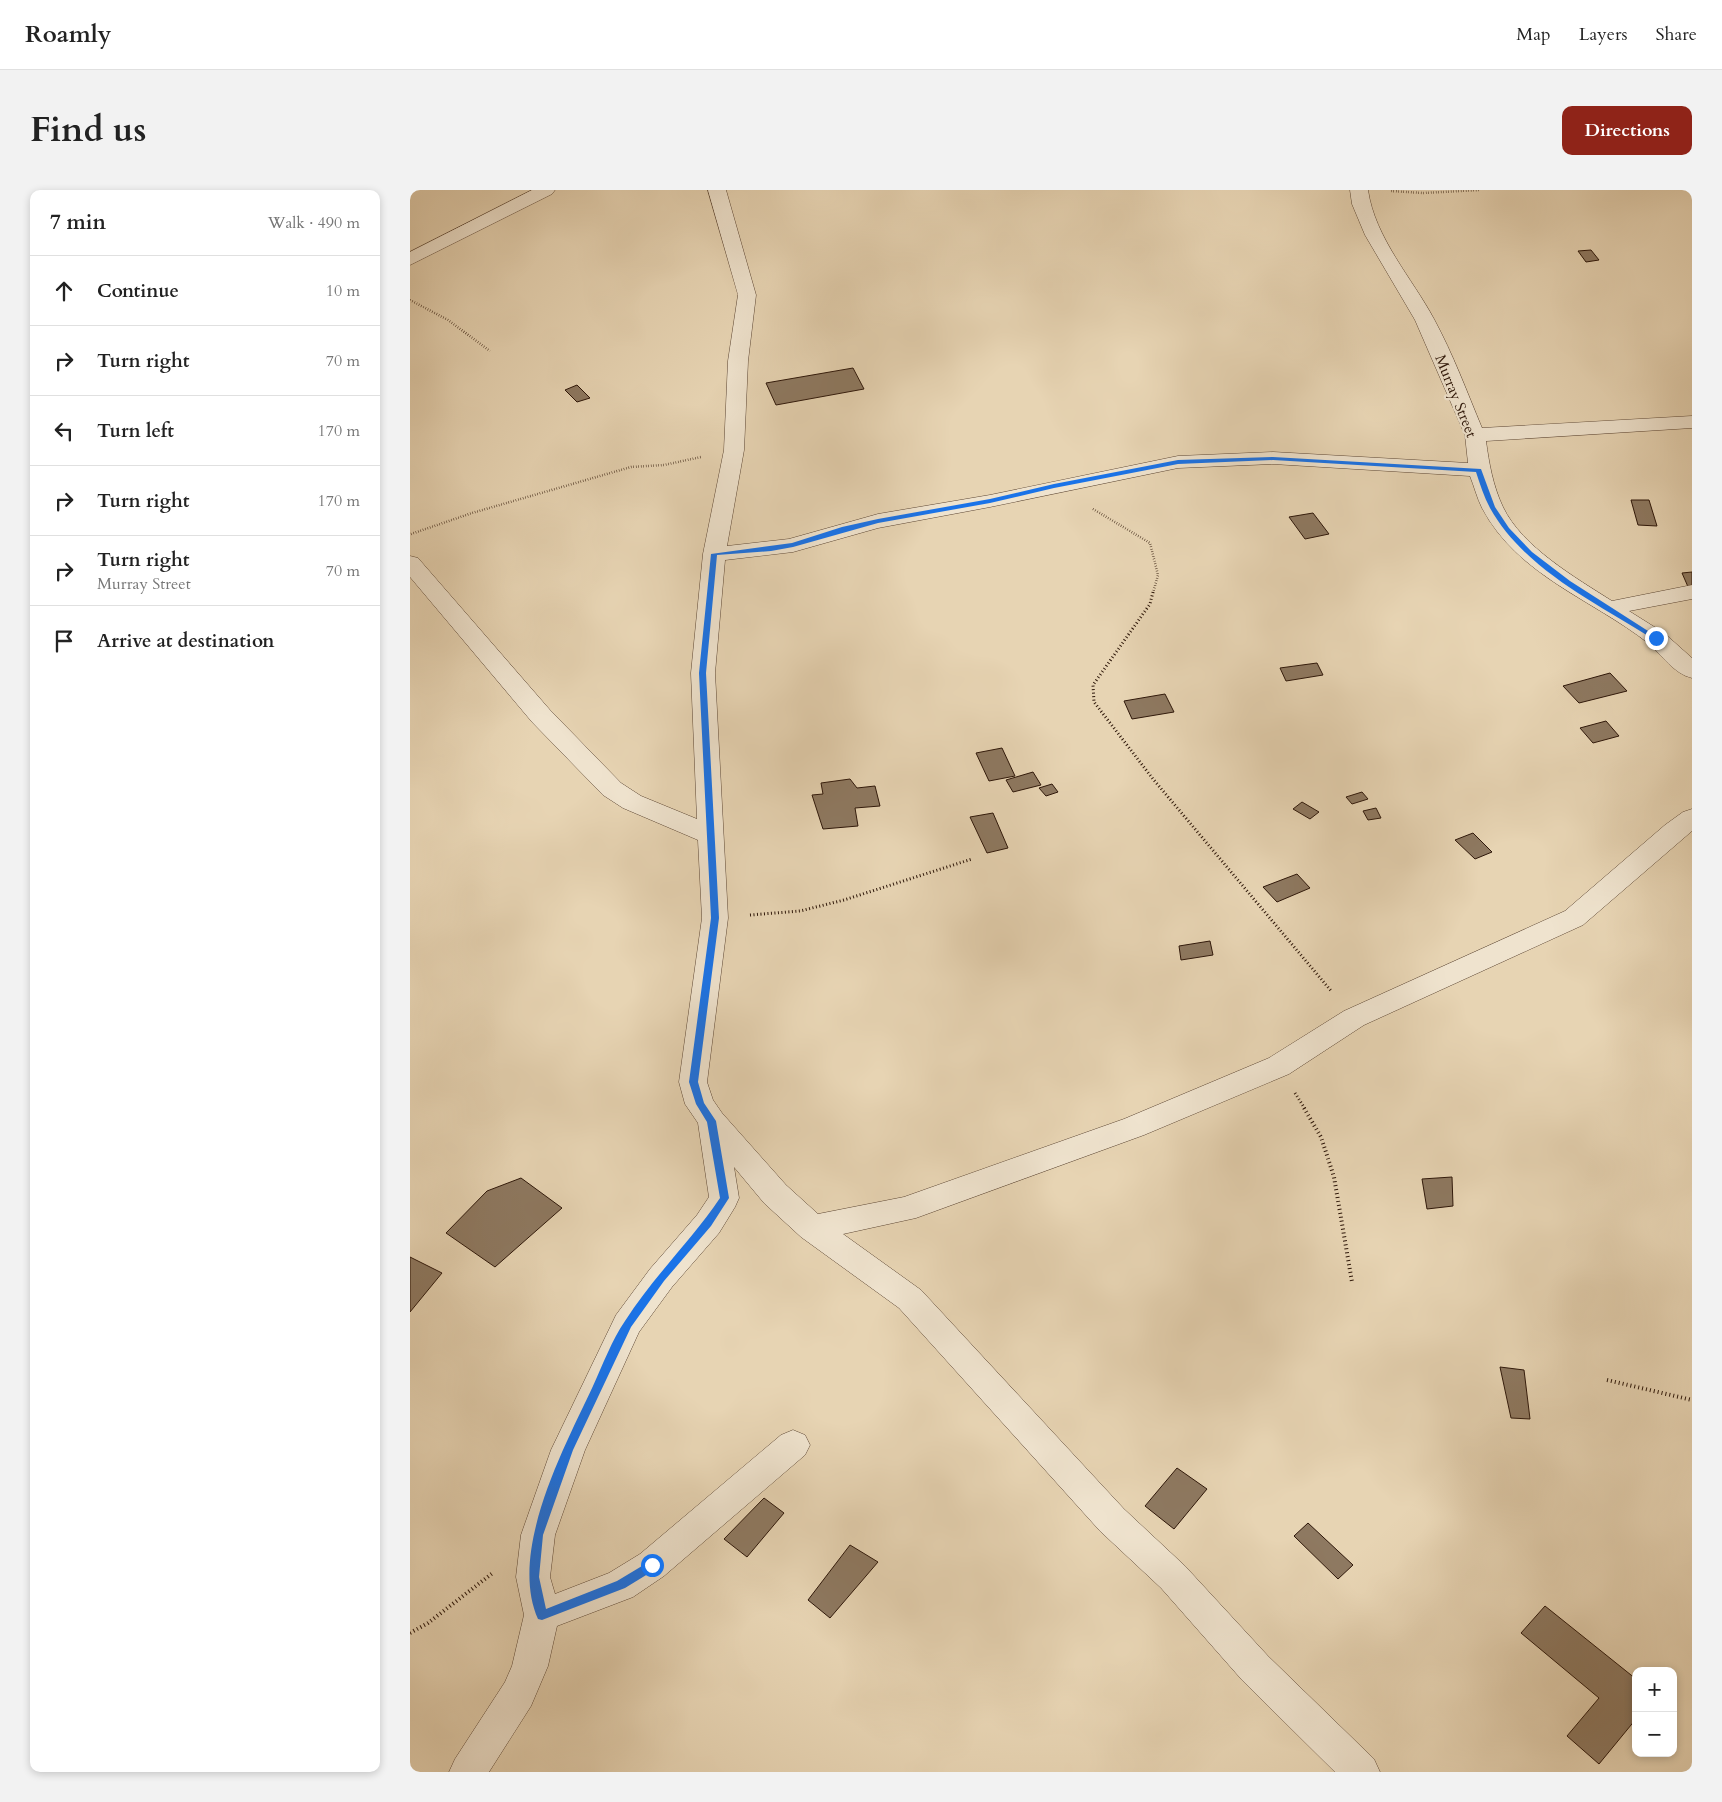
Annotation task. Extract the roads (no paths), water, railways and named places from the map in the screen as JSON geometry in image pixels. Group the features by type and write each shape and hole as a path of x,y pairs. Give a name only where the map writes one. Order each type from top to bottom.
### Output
{"street":[{"path":"410,259 546,190"},
{"path":"717,190 747,295 746,314 738,361 734,450 714,554 702,673 709,834 715,918 693,1082 700,1104 712,1121 775,1194 812,1228 910,1299 1112,1520 1172,1577 1255,1668 1360,1772"},
{"name":"Murray Street","path":"1358,190 1361,204 1374,235 1425,320 1475,435 1478,470 1492,507 1506,529 1530,554 1568,583 1656,638 1692,671"},
{"path":"1475,435 1692,422"},
{"path":"714,554 793,545 844,529 878,521 990,501 1150,466 1211,459 1273,458 1478,470"},
{"path":"410,563 541,716 612,789 632,802 709,834"},
{"path":"1610,608 1692,592"},
{"path":"812,1228 905,1209 1134,1127 1279,1066 1354,1018 1574,918 1674,830 1692,818"},
{"path":"468,1772 518,1694 530,1666 542,1615 533,1577 538,1535 568,1450 627,1324 661,1278 708,1224 724,1198 712,1121"},
{"path":"542,1615 621,1585 652,1565 793,1445"}]}
